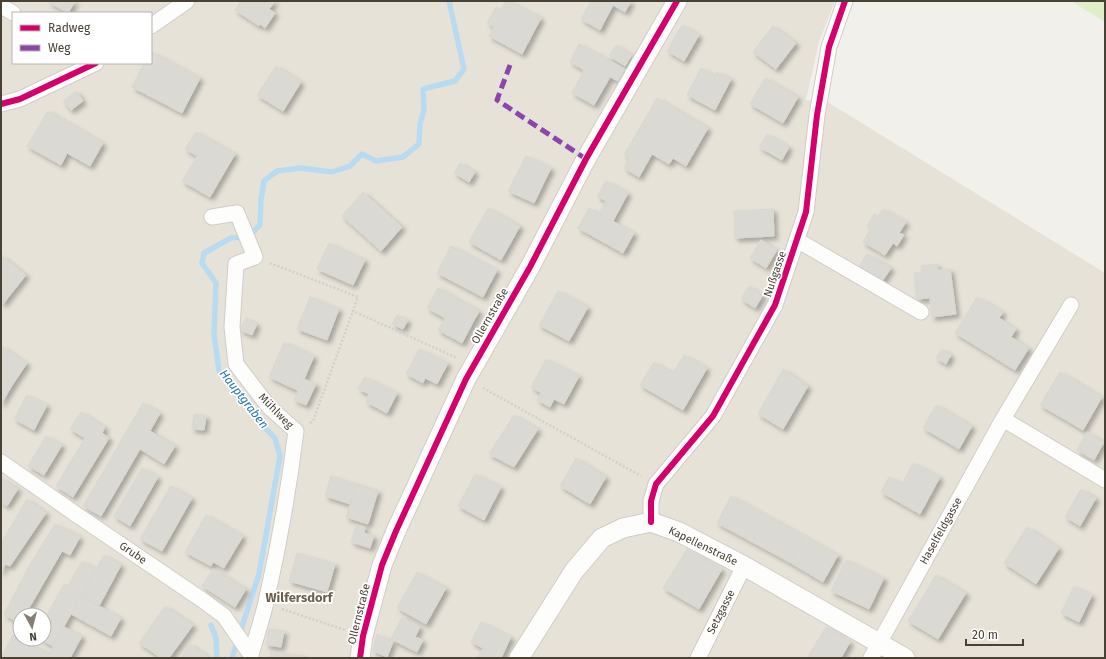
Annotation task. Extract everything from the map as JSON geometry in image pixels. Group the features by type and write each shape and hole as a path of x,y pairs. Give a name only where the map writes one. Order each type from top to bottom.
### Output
{"street":[{"path":"152,25 187,1"},
{"name":"Ollernstraße","path":"360,658 363,636 382,565 393,538 470,373 530,267 586,159 677,1"},
{"name":"Nußgasse","path":"651,522 651,501 656,484 713,416 775,305 806,212 817,115 829,48 845,1"},
{"path":"1,6 12,12"},
{"path":"1,104 20,99 94,64"},
{"path":"212,217 237,213 253,253"},
{"path":"797,240 921,312"},
{"name":"Mühlweg","path":"249,653 266,603 288,490 296,431 269,407 236,364 232,327 236,264 253,253"},
{"name":"Haselfeldgasse","path":"875,650 1003,419 1071,305"},
{"path":"1003,419 1105,480"},
{"name":"Grube","path":"1,462 224,616 249,653"},
{"path":"519,658 574,571 602,538 623,528 651,522"},
{"name":"Kapellenstraße","path":"651,522 679,532 744,566 875,650 905,658"},
{"name":"Setzgasse","path":"698,658 744,566"}],"path":[{"path":"253,253 358,297 313,422 296,431"},
{"path":"353,311 470,373 633,471"},
{"path":"266,603 363,636"}],"shaded area":[{"path":"1,1 835,1 819,42 806,100 826,101 1105,273 1105,658 1,658"}],"green space":[{"path":"1071,1 1105,1 1105,22"}],"building":[{"path":"47,1 75,1 69,12"},
{"path":"241,1 275,1 269,9 275,13 265,28 260,24 259,26 235,10"},
{"path":"506,1 509,1 541,18 522,54 489,36 494,27 487,23 496,7 501,10"},
{"path":"591,1 631,1 625,12 613,5 600,30 581,19"},
{"path":"682,25 699,35 684,61 667,51"},
{"path":"773,26 796,43 776,69 753,52"},
{"path":"579,44 625,69 618,81 610,77 594,105 572,93 584,70 570,62"},
{"path":"616,45 632,55 625,66 609,56"},
{"path":"152,53 200,78 182,113 132,87 144,64 152,64"},
{"path":"276,66 301,82 283,111 257,95"},
{"path":"701,68 715,76 717,72 731,79 715,110 687,95"},
{"path":"765,78 798,97 783,123 750,104"},
{"path":"76,91 83,101 71,110 63,101"},
{"path":"657,98 708,128 686,166 673,158 669,164 652,154 639,177 624,168 629,158 624,155"},
{"path":"48,111 103,143 90,166 67,153 61,165 27,146"},
{"path":"196,132 235,154 210,197 182,181 197,156 185,149"},
{"path":"767,134 789,147 782,160 759,147"},
{"path":"526,156 551,168 534,203 508,191"},
{"path":"460,163 475,172 469,182 454,173"},
{"path":"606,181 628,193 613,221 599,214 606,201 597,196"},
{"path":"363,192 402,227 381,251 342,216"},
{"path":"488,208 520,226 501,260 469,242"},
{"path":"589,208 634,233 623,253 578,228"},
{"path":"773,209 774,236 735,238 734,211"},
{"path":"883,209 906,222 899,233 904,235 897,246 893,243 885,255 863,242 871,228 867,226 874,214 878,216"},
{"path":"761,240 777,250 766,268 750,258"},
{"path":"329,243 365,260 353,285 317,269"},
{"path":"451,246 497,270 483,297 437,273"},
{"path":"867,254 891,268 881,283 858,268"},
{"path":"1,255 26,275 3,304 1,302"},
{"path":"937,264 938,270 950,269 956,314 932,317 930,298 917,299 914,273 922,272 921,266"},
{"path":"749,286 763,295 755,308 741,299"},
{"path":"438,288 479,311 462,343 438,330 445,318 427,308"},
{"path":"558,291 588,307 569,341 539,325"},
{"path":"310,297 339,309 327,340 297,329"},
{"path":"977,297 1003,312 999,318 1016,329 1011,337 1029,348 1015,370 955,333"},
{"path":"397,315 408,320 403,329 392,324"},
{"path":"246,318 257,324 252,335 240,330"},
{"path":"284,342 314,356 299,391 269,377"},
{"path":"1,346 27,363 13,384 1,376"},
{"path":"419,349 448,363 437,384 425,378 423,383 406,374"},
{"path":"942,349 951,355 946,364 936,358"},
{"path":"684,355 707,368 683,410 640,385 654,362 673,373"},
{"path":"546,359 579,376 564,404 554,399 550,407 537,400 541,393 531,387"},
{"path":"783,369 808,386 783,429 758,414"},
{"path":"1060,372 1102,397 1083,430 1040,405"},
{"path":"1,377 13,384 1,404"},
{"path":"364,377 397,393 387,413 366,402 369,394 358,389"},
{"path":"304,379 316,384 306,405 294,400"},
{"path":"27,395 47,405 34,430 14,419"},
{"path":"143,403 160,413 150,431 175,446 164,464 140,449 101,516 83,506"},
{"path":"936,405 972,426 959,449 923,428"},
{"path":"81,412 105,427 102,433 109,438 73,497 56,486 85,438 70,429"},
{"path":"194,414 206,416 204,430 192,429"},
{"path":"514,415 538,429 514,467 489,454"},
{"path":"1087,432 1104,442 1094,460 1077,450"},
{"path":"46,436 62,445 44,475 28,466"},
{"path":"576,458 606,477 590,504 560,486"},
{"path":"913,463 940,477 920,514 881,492 889,477 902,484"},
{"path":"142,468 158,477 130,526 114,516"},
{"path":"475,474 501,487 484,520 458,506"},
{"path":"331,476 357,484 350,504 325,496"},
{"path":"3,479 18,489 7,506 1,502 1,482"},
{"path":"357,484 378,491 368,524 346,517"},
{"path":"171,486 192,498 162,551 140,539"},
{"path":"1081,489 1096,498 1080,526 1065,517"},
{"path":"731,496 804,536 789,562 717,523"},
{"path":"27,499 46,513 10,566 5,564 1,573 1,543"},
{"path":"206,515 243,536 224,568 213,562 211,566 185,552"},
{"path":"55,524 80,537 70,555 62,551 30,607 12,607 12,619 4,614 29,566"},
{"path":"356,525 365,527 364,533 374,536 370,548 351,542"},
{"path":"1027,527 1059,548 1036,584 1004,563"},
{"path":"804,536 838,555 823,582 789,562"},
{"path":"687,549 722,569 699,609 663,588"},
{"path":"297,553 335,564 327,592 289,581"},
{"path":"104,555 121,565 99,606 81,596"},
{"path":"846,560 884,578 869,609 831,591"},
{"path":"82,561 96,569 71,614 53,604 64,584 68,586"},
{"path":"213,569 246,589 235,607 202,586"},
{"path":"417,572 446,588 426,624 397,608"},
{"path":"936,575 966,593 938,639 908,621"},
{"path":"1074,586 1092,595 1079,622 1061,613"},
{"path":"81,596 121,618 111,636 71,614"},
{"path":"53,604 71,614 53,646 52,645 51,607"},
{"path":"165,606 193,625 169,658 161,658 139,643"},
{"path":"402,617 420,627 415,637 423,640 417,652 391,639"},
{"path":"481,622 511,637 501,658 478,658 483,648 471,642"},
{"path":"64,627 82,636 70,658 47,658"},
{"path":"826,627 850,642 841,658 807,658"},
{"path":"269,629 284,631 281,647 266,645"},
{"path":"377,634 393,642 387,657 373,651"},
{"path":"12,637 12,647 36,647 49,654 47,658 1,658"},
{"path":"190,644 210,658 181,658"},
{"path":"271,652 304,656 304,658 270,658"}],"waterway":[{"name":"Hauptgraben","path":"232,658 259,574 280,456 275,438 260,423 219,371 214,334 216,283 202,263 204,253 231,238 249,236 260,225 261,200 264,181 277,171 301,168 332,172 350,166 362,154 376,161 403,157 419,144 420,124 424,110 423,89 455,81 464,69 449,1"},
{"path":"211,625 216,638 217,658"}],"marked path":[{"path":"510,65 497,100 586,159"}],"cycle path":[{"path":"360,658 363,636 382,565 396,531 466,379 530,267 586,159 677,1"},
{"path":"651,522 651,501 656,484 713,416 775,305 806,212 817,115 829,47 845,1"},
{"path":"1,104 20,99 94,64"}],"district":[{"name":"Wilfersdorf","path":"299,597"}]}
